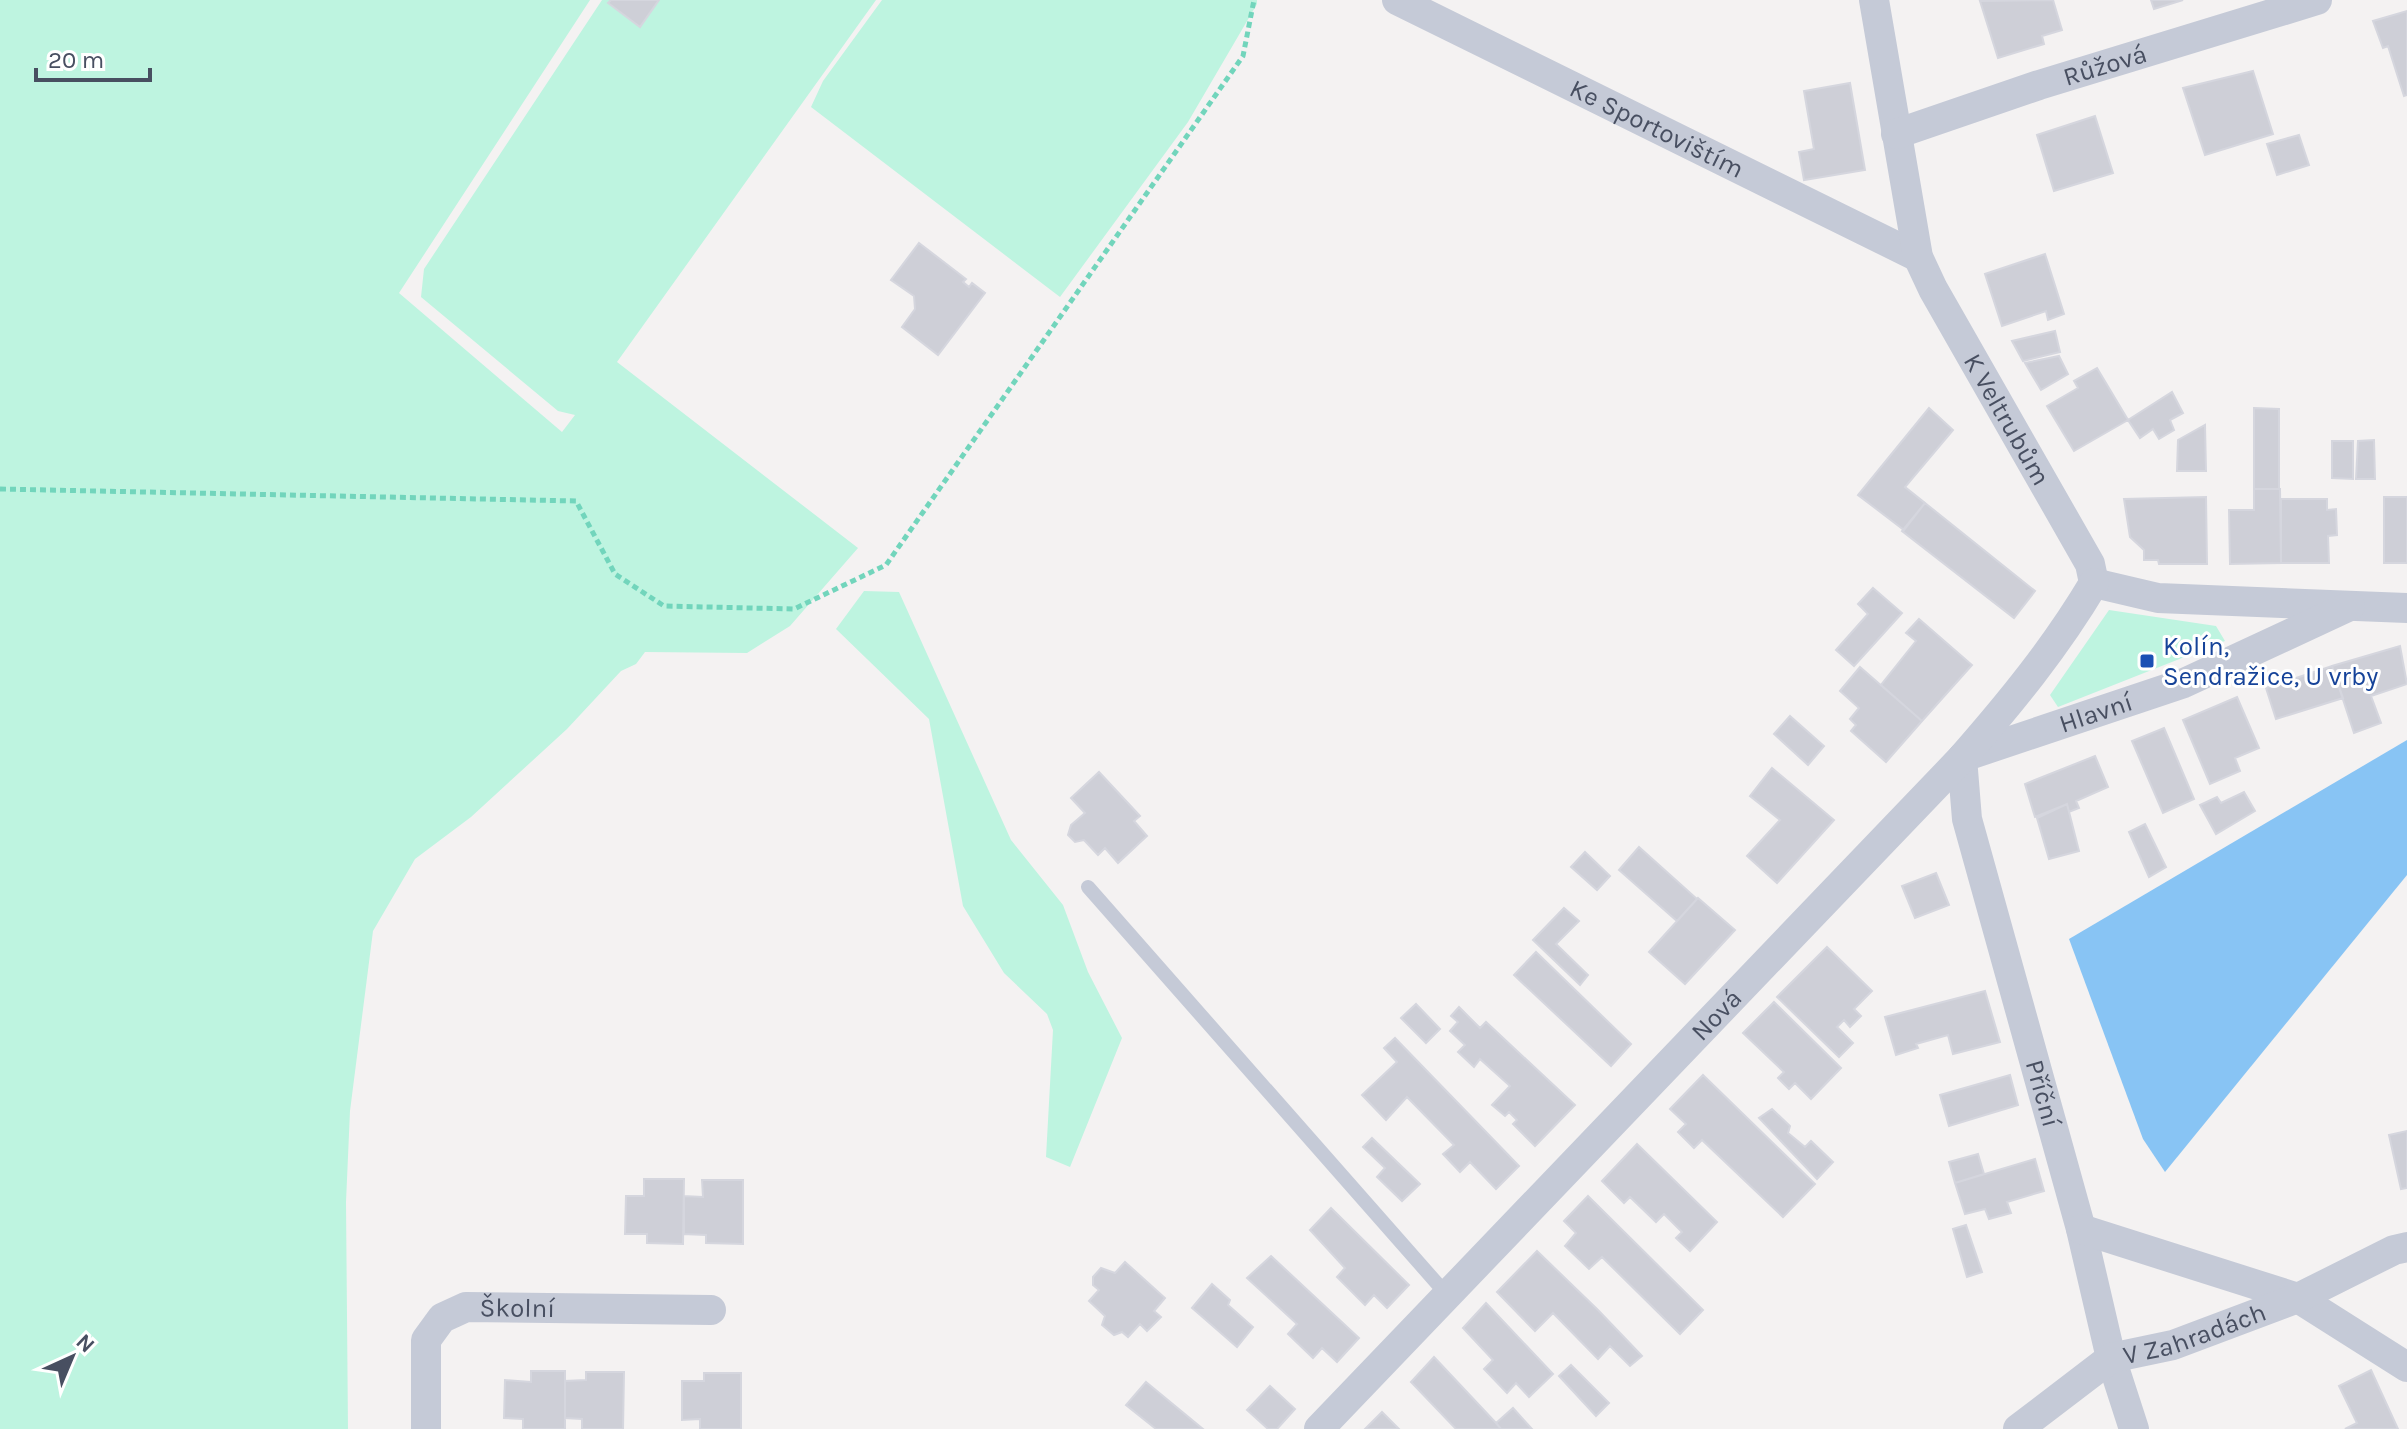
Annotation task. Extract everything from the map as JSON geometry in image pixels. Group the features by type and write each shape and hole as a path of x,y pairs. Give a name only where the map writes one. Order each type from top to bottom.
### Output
{"street":[{"name":"Ke Sportovištím","path":"1397,0 1918,257"},
{"name":"K Veltrubům","path":"1874,0 1918,257 1933,289 2090,564 2094,583"},
{"name":"Růžová","path":"1896,134 2039,85 2317,0"},
{"path":"2094,583 2158,598 2350,606"},
{"name":"Nová","path":"1319,1429 1449,1297 1962,758 2026,684 2066,631 2094,583"},
{"name":"Hlavní","path":"1962,758 2184,683 2350,606 2407,608"},
{"name":"Příční","path":"1962,758 1967,819 2081,1229 2111,1358 2134,1429"},
{"name":"V Zahradách","path":"2081,1229 2298,1298"},
{"name":"V Zahradách","path":"2018,1429 2111,1358 2173,1345 2298,1298 2394,1250 2407,1247"},
{"path":"2298,1298 2407,1367"},
{"name":"Školní","path":"426,1429 426,1340 442,1318 466,1307 711,1310"}],"lane":[{"path":"1088,887 1449,1297"}],"path":[{"path":"0,489 576,501 615,574 664,606 794,609 886,565 1243,56 1254,0"}],"green space":[{"path":"0,0 590,0 399,293 562,432 575,415 558,411 421,297 424,269 602,0 876,0 617,362 858,548 790,626 747,653 645,652 636,664 621,671 567,729 471,817 415,859 373,931 350,1111 346,1202 348,1429 0,1429"},
{"path":"882,0 1257,0 1257,4 1188,122 1060,297 811,107 823,81"},
{"path":"864,591 899,592 1011,840 1063,905 1088,972 1122,1038 1070,1167 1046,1157 1053,1030 1047,1014 1004,973 963,906 929,719 836,629"},
{"path":"2109,610 2216,626 2225,641 2058,707 2050,695"}],"water":[{"path":"2407,740 2407,875 2165,1172 2143,1139 2069,939"}],"building":[{"path":"611,0 659,0 640,27 608,3"},
{"path":"2053,0 2062,30 2042,36 2044,44 1998,58 1980,1"},
{"path":"2151,0 2183,0 2154,9"},
{"path":"2407,11 2407,95 2404,96 2388,46 2383,48 2373,21"},
{"path":"2253,71 2273,134 2205,155 2183,88"},
{"path":"1850,83 1865,170 1804,180 1799,152 1814,149 1804,91"},
{"path":"2095,116 2113,173 2054,191 2037,135"},
{"path":"2299,135 2309,165 2277,175 2267,144"},
{"path":"919,243 966,279 963,282 969,287 972,283 985,293 938,355 902,327 915,309 914,296 891,280"},
{"path":"2045,254 2064,314 2048,320 2046,311 2002,326 1985,274"},
{"path":"2055,331 2060,352 2023,361 2012,341"},
{"path":"2059,356 2068,374 2041,390 2025,363"},
{"path":"2097,368 2128,420 2074,451 2047,406 2078,388 2074,381"},
{"path":"2172,392 2183,413 2170,420 2174,430 2159,439 2153,429 2140,438 2128,420"},
{"path":"1929,408 1953,430 1905,487 1925,503 1904,530 1858,495"},
{"path":"2254,408 2279,409 2279,489 2254,489"},
{"path":"2205,425 2206,471 2177,471 2178,440"},
{"path":"2374,440 2375,479 2356,479 2358,441"},
{"path":"2332,441 2353,441 2353,479 2332,478"},
{"path":"2254,489 2280,489 2281,563 2230,564 2229,510 2254,510"},
{"path":"2206,497 2207,564 2159,564 2158,560 2144,560 2144,550 2130,537 2124,499"},
{"path":"2384,497 2407,497 2407,563 2384,563"},
{"path":"2281,499 2327,499 2327,510 2336,509 2337,535 2328,536 2329,563 2281,563"},
{"path":"1925,503 2035,591 2014,618 1902,531"},
{"path":"1873,588 1902,613 1854,666 1836,650 1868,614 1858,604"},
{"path":"1919,619 1972,665 1922,721 1881,685 1916,641 1906,633"},
{"path":"2400,646 2407,684 2371,696 2381,723 2354,733 2332,666"},
{"path":"2332,666 2343,698 2276,719 2266,688"},
{"path":"1860,667 1922,721 1886,762 1851,731 1856,725 1850,719 1859,708 1840,691"},
{"path":"2237,697 2259,748 2235,758 2240,771 2210,784 2183,720"},
{"path":"1790,716 1824,746 1808,765 1774,734"},
{"path":"2164,728 2194,799 2163,813 2132,741"},
{"path":"2095,756 2108,787 2076,801 2079,808 2069,812 2067,804 2035,817 2025,784"},
{"path":"1772,768 1834,820 1777,883 1747,856 1780,820 1750,796"},
{"path":"1099,772 1140,816 1134,821 1147,836 1118,863 1105,848 1098,855 1084,840 1075,842 1068,835 1071,825 1085,813 1071,798"},
{"path":"2244,792 2255,811 2216,834 2200,805 2217,797 2221,803"},
{"path":"2067,804 2079,851 2049,859 2037,818"},
{"path":"2145,824 2166,867 2149,877 2129,832"},
{"path":"1639,847 1697,899 1677,921 1619,870"},
{"path":"1585,852 1610,876 1597,890 1571,867"},
{"path":"1936,873 1949,905 1915,918 1902,886"},
{"path":"1698,898 1735,930 1685,984 1649,952"},
{"path":"1564,908 1579,921 1556,944 1588,975 1580,985 1533,940"},
{"path":"1827,947 1872,991 1854,1009 1861,1016 1850,1027 1844,1020 1837,1027 1853,1043 1839,1057 1777,997"},
{"path":"1536,952 1631,1044 1611,1066 1514,975"},
{"path":"1985,991 2000,1042 1953,1054 1948,1035 1916,1044 1918,1048 1896,1055 1885,1017"},
{"path":"1774,1002 1841,1068 1811,1099 1795,1083 1789,1089 1778,1078 1784,1072 1743,1033"},
{"path":"1416,1004 1440,1029 1426,1043 1401,1018"},
{"path":"1459,1007 1480,1028 1486,1022 1575,1105 1535,1146 1513,1124 1517,1120 1509,1112 1505,1116 1492,1105 1510,1086 1480,1059 1474,1067 1458,1052 1465,1045 1450,1031 1458,1022 1451,1016"},
{"path":"1395,1038 1519,1166 1496,1189 1470,1162 1460,1172 1443,1154 1454,1145 1407,1097 1386,1120 1362,1095 1397,1062 1384,1048"},
{"path":"1703,1075 1815,1184 1783,1217 1702,1140 1694,1148 1678,1132 1686,1124 1670,1109"},
{"path":"2010,1075 2018,1105 1949,1126 1940,1095"},
{"path":"1772,1109 1790,1126 1788,1133 1805,1147 1811,1141 1833,1162 1817,1179 1759,1118"},
{"path":"2407,1131 2407,1188 2401,1189 2389,1135"},
{"path":"1372,1138 1420,1184 1402,1201 1377,1177 1385,1168 1363,1147"},
{"path":"1637,1144 1717,1222 1690,1251 1676,1238 1682,1232 1664,1214 1656,1222 1630,1197 1624,1203 1602,1181"},
{"path":"1978,1154 1984,1174 1955,1183 1949,1162"},
{"path":"2035,1159 2044,1191 2007,1202 2011,1213 1989,1219 1985,1209 1965,1214 1955,1183"},
{"path":"644,1179 684,1179 683,1244 647,1243 647,1234 625,1234 626,1196 644,1196"},
{"path":"702,1180 743,1180 743,1244 706,1243 706,1235 684,1234 684,1196 703,1197"},
{"path":"1588,1196 1703,1310 1680,1334 1602,1257 1589,1269 1565,1246 1576,1233 1564,1221"},
{"path":"1331,1208 1409,1285 1387,1308 1374,1295 1365,1305 1337,1277 1345,1268 1310,1230"},
{"path":"1966,1225 1982,1272 1967,1277 1953,1229"},
{"path":"1537,1251 1642,1356 1630,1366 1610,1346 1598,1359 1553,1313 1535,1331 1497,1292"},
{"path":"1271,1256 1359,1338 1337,1362 1322,1348 1313,1358 1288,1334 1297,1324 1247,1278"},
{"path":"1125,1262 1165,1298 1154,1311 1161,1317 1147,1331 1140,1324 1128,1337 1122,1332 1114,1335 1102,1325 1105,1316 1089,1301 1099,1290 1093,1285 1093,1277 1101,1268 1115,1273"},
{"path":"1212,1284 1230,1300 1228,1305 1253,1327 1237,1347 1192,1308"},
{"path":"1486,1303 1553,1374 1529,1397 1516,1383 1507,1393 1484,1369 1493,1360 1463,1328"},
{"path":"1434,1357 1501,1429 1456,1429 1411,1382"},
{"path":"1571,1365 1609,1403 1596,1416 1559,1376"},
{"path":"2371,1370 2398,1429 2345,1429 2357,1423 2339,1386"},
{"path":"531,1371 565,1371 565,1429 523,1429 523,1419 504,1418 505,1380 531,1382"},
{"path":"586,1372 624,1372 623,1429 582,1429 582,1419 565,1418 565,1381 586,1380"},
{"path":"704,1373 741,1373 741,1429 700,1429 700,1419 682,1420 682,1381 704,1381"},
{"path":"1146,1382 1203,1429 1156,1429 1126,1405"},
{"path":"1270,1386 1295,1409 1277,1429 1268,1429 1247,1410"},
{"path":"1513,1408 1532,1429 1501,1429 1496,1423"},
{"path":"1382,1412 1399,1429 1365,1429"}],"place":[{"name":"Kolín, Sendražice, U vrby","path":"2147,661"}]}
